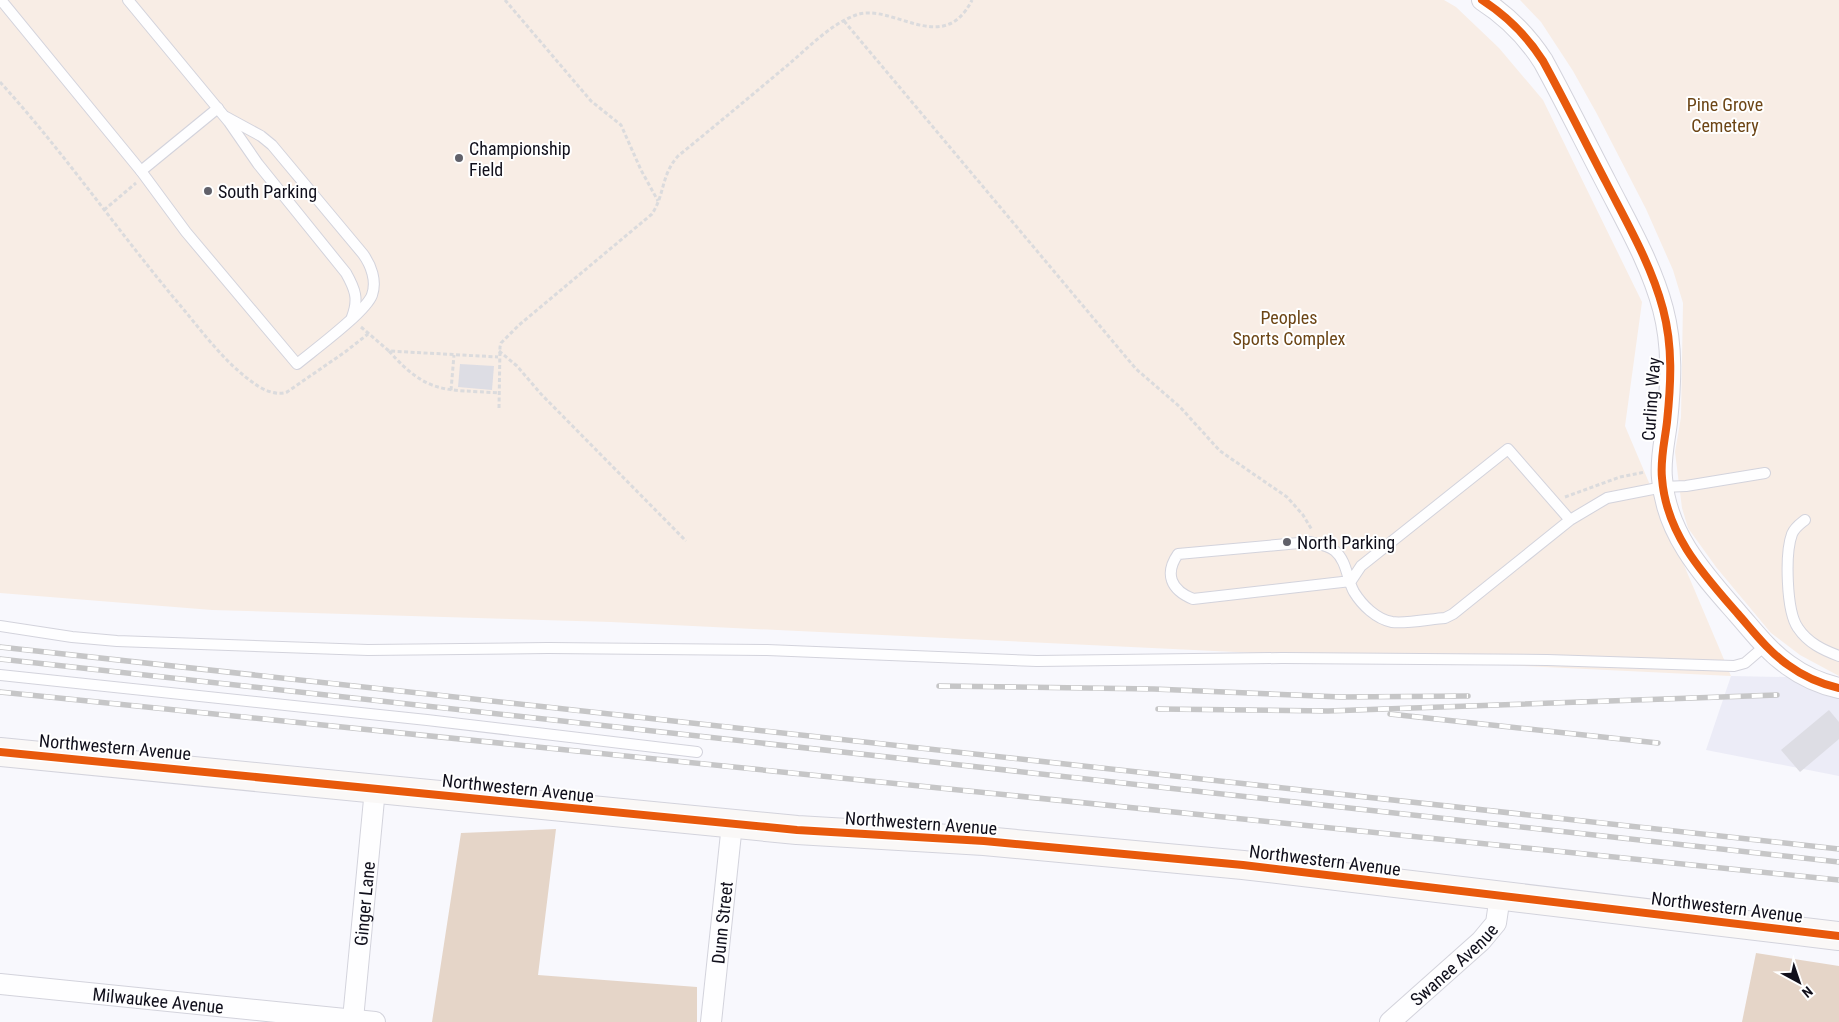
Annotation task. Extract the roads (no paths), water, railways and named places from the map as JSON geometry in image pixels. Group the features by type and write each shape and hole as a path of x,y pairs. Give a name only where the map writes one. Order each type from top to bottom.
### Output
{"street":[{"name":"Curling Way","path":"1482,0 1515,25 1543,61 1634,236 1653,280 1666,326 1671,362 1670,392 1662,459 1663,487 1676,530 1691,558 1766,645 1787,665 1821,683 1839,688"},
{"name":"Northwestern Avenue","path":"0,752 797,830 984,841 1243,865 1839,936"},
{"name":"Ginger Lane","path":"353,1019 375,789"},
{"name":"Dunn Street","path":"710,1022 732,824"},
{"name":"Swanee Avenue","path":"1390,1022 1481,941 1496,923 1500,896"},
{"name":"Milwaukee Avenue","path":"0,984 375,1022"}],"lane":[{"path":"1,0 143,173 186,232 297,364 352,318 370,300 374,290 372,273 366,258 268,141 226,117"},
{"path":"128,0 226,117 258,164 346,273 356,300 352,318"},
{"path":"143,173 218,108"},
{"path":"1570,520 1508,449 1361,566 1351,581 1193,599 1182,595 1175,587 1170,575 1178,554 1310,542 1320,544 1335,551 1341,558 1351,581 1353,591 1375,617 1392,622 1445,618 1453,614 1570,520 1607,498 1663,487 1686,486 1765,473"},
{"path":"1805,520 1797,525 1791,539 1788,576 1789,607 1796,626 1806,638 1828,652 1839,656"},
{"path":"0,626 72,637 117,641 359,650 538,648 768,650 1046,661 1292,658 1547,660 1734,666 1749,661 1766,645"},
{"path":"0,675 428,720 697,752"}],"railway":[{"path":"0,647 1839,849"},
{"path":"0,659 1839,862"},
{"path":"939,686 1154,689 1341,697 1468,696"},
{"path":"0,692 1839,880"},
{"path":"1158,709 1328,711 1777,695"},
{"path":"1390,714 1658,743"}],"place":[{"name":"Championship Field","path":"459,158"},
{"name":"South Parking","path":"208,191"},
{"name":"North Parking","path":"1287,542"}],"park label":[{"name":"Pine Grove Cemetery","path":"1725,114"},
{"name":"Peoples Sports Complex","path":"1289,327"}]}
